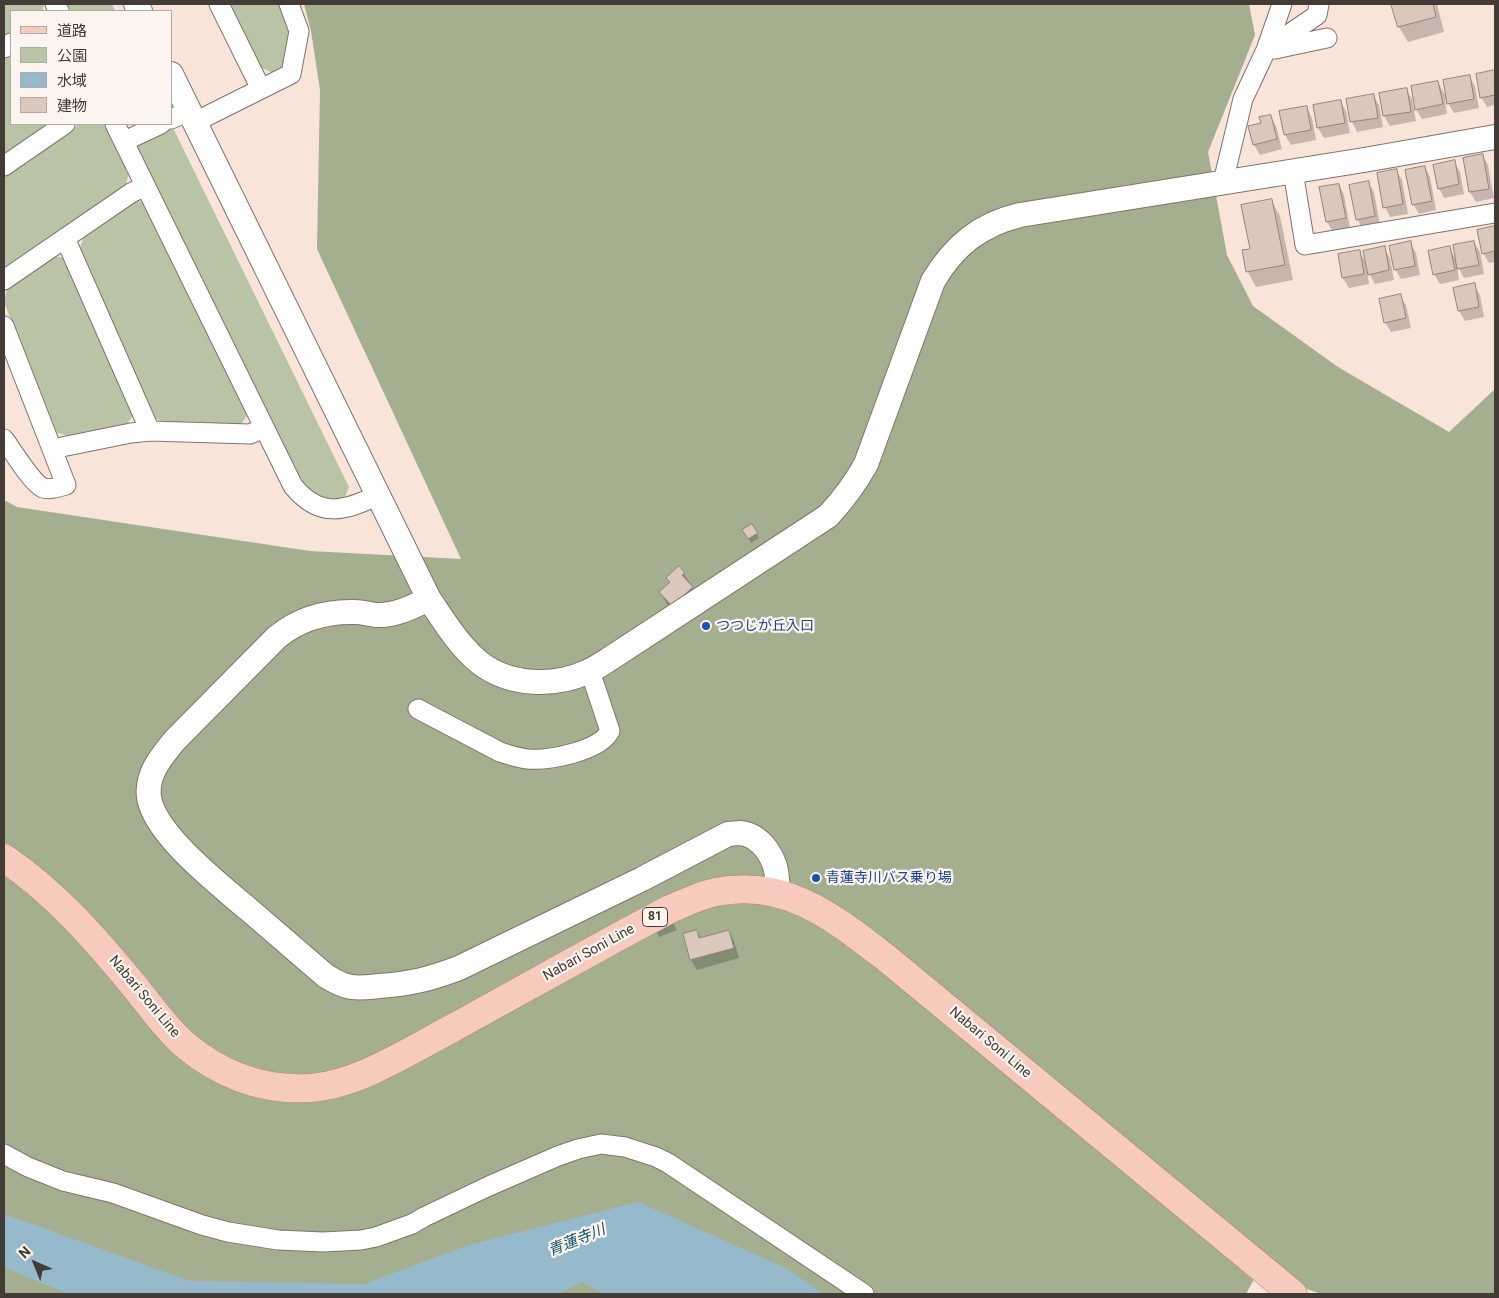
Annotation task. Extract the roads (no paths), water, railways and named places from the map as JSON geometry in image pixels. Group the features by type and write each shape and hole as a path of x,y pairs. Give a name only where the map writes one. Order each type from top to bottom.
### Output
{"main road":[{"name":"Nabari Soni Line","path":"4,858 47,890 82,926 103,948 165,1024 184,1044 218,1069 238,1077 271,1086 292,1088 324,1086 360,1076 670,909 692,899 714,892 737,888 776,892 794,898 844,925 886,957 1293,1294"}],"street":[{"path":"219,4 261,89"},
{"path":"185,117 261,89 291,74 300,31 289,4"},
{"path":"1223,182 1243,99 1266,50 1282,4"},
{"path":"1266,50 1317,15 1319,4"},
{"path":"1266,50 1327,38"},
{"path":"172,77 185,117 430,599 446,624 481,663 499,673 518,679 538,682 557,681 588,672 828,516 856,483 866,464 933,282 942,266 953,253 977,232 1006,218 1020,215 1495,137"},
{"path":"4,166 64,125"},
{"path":"115,125 293,486 300,494 314,504 331,509 351,507 378,495"},
{"path":"131,138 159,125"},
{"path":"1293,171 1305,245 1495,213"},
{"path":"4,280 131,193 145,186"},
{"path":"65,238 150,431"},
{"path":"4,326 66,485 44,488 36,483 4,439"},
{"path":"52,449 150,431 250,434 264,428"},
{"path":"430,599 393,614 378,615 336,612 318,616 290,627 277,637 175,740 161,757 153,771 149,785 152,809 172,840 195,863 319,970 338,983 349,987 405,984 441,975 502,947 728,834 742,833 756,838 765,847 773,860 778,879 776,892"},
{"path":"418,709 500,752 512,756 528,759 561,756 581,751 602,742 608,737 610,731 588,672"},
{"path":"4,1154 28,1167 63,1181 113,1193 202,1225 228,1232 278,1240 324,1242 361,1240 376,1237 412,1224 496,1183 578,1149 601,1144 625,1147 668,1163 864,1294"}],"water":[{"name":"青蓮寺川","path":"638,1202 786,1268 824,1294 604,1294 582,1282 558,1294 68,1294 4,1267 4,1214 190,1281 364,1284 469,1245"}],"place":[{"name":"つつじが丘入口","path":"706,626"},
{"name":"青蓮寺川バス乗り場","path":"816,878"}]}
